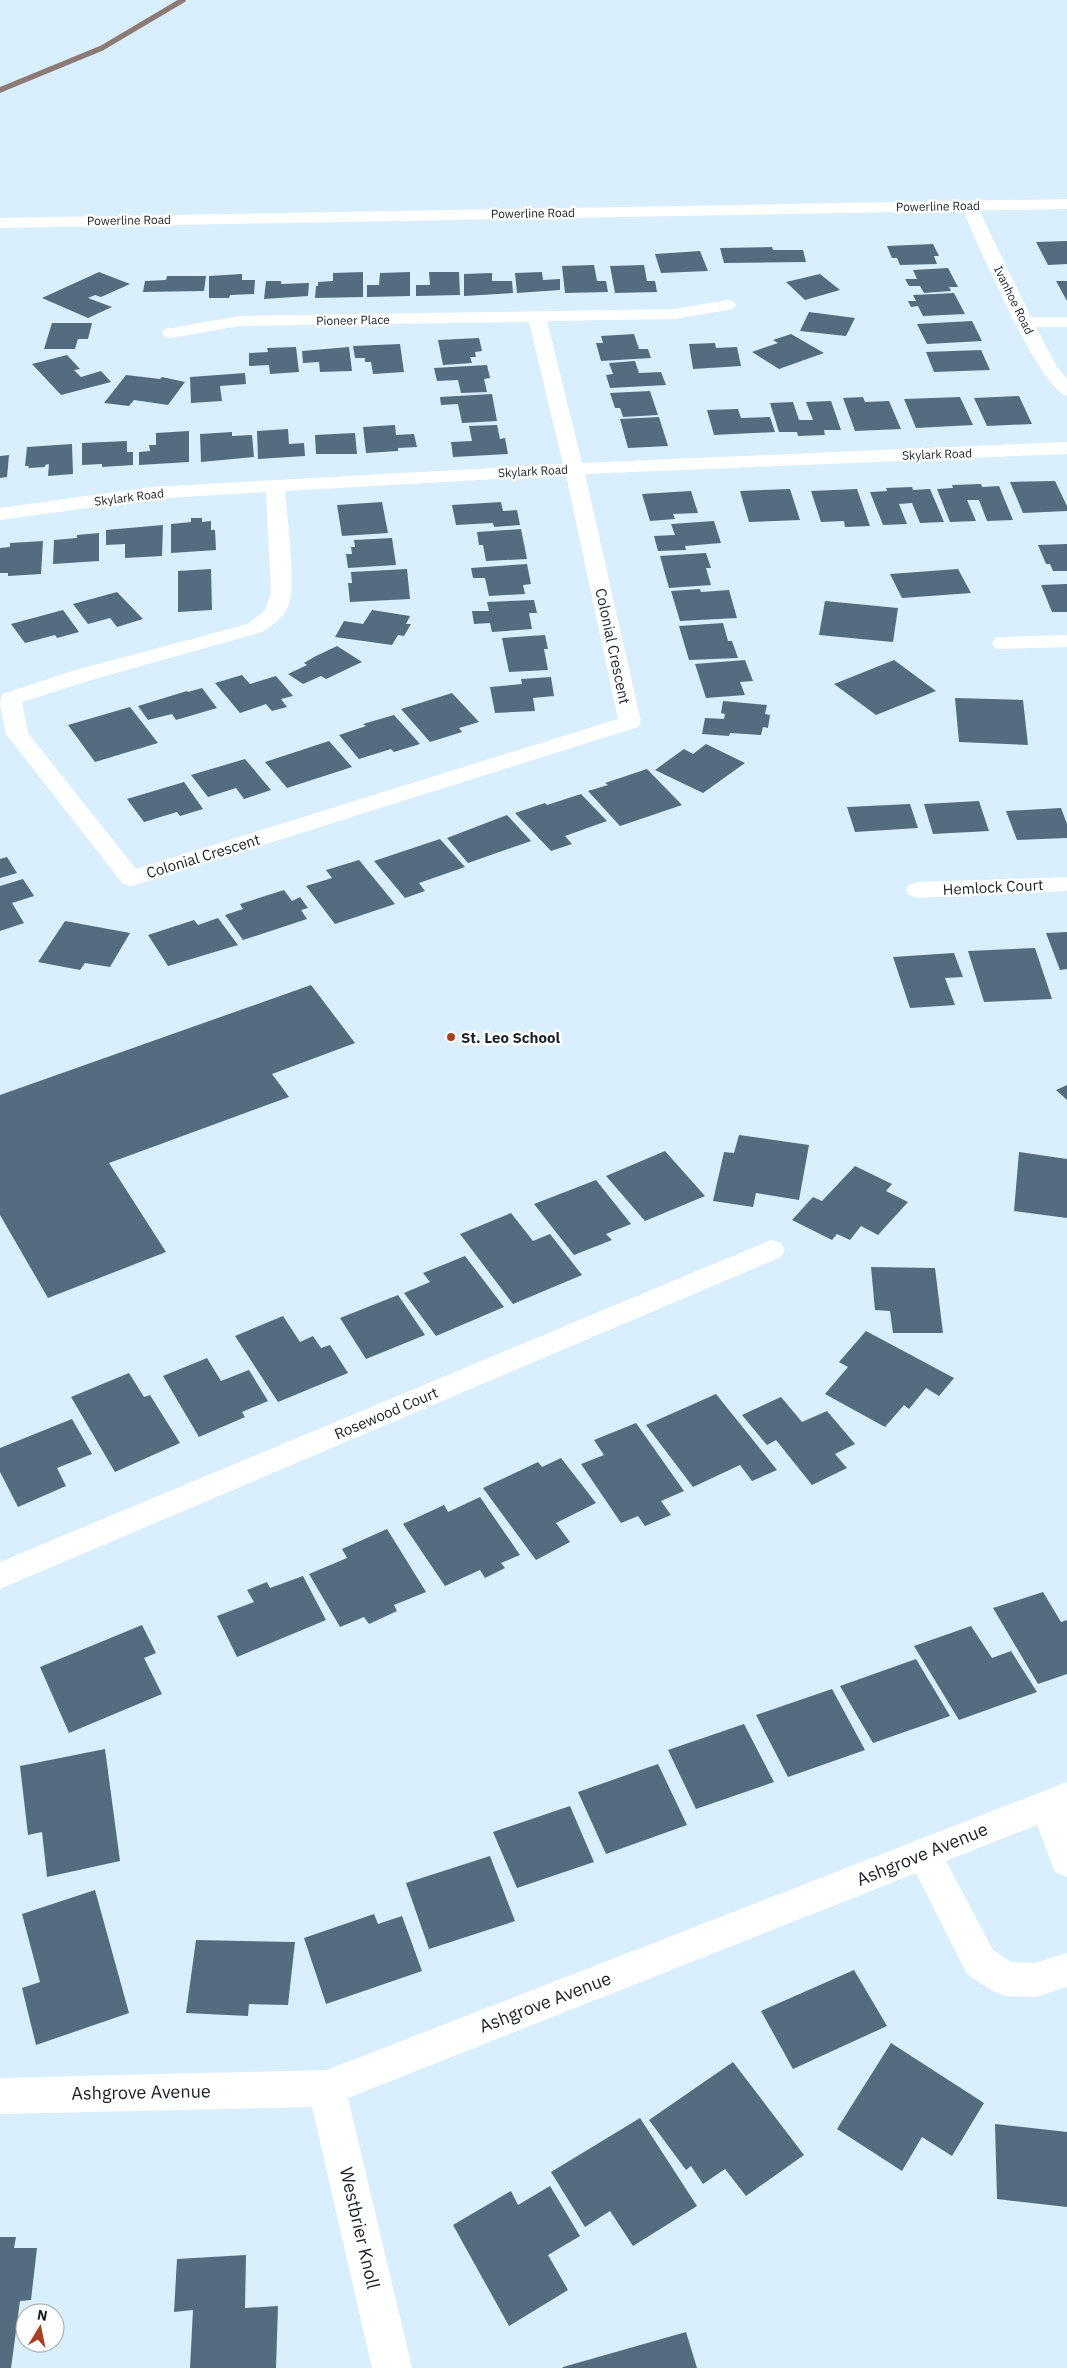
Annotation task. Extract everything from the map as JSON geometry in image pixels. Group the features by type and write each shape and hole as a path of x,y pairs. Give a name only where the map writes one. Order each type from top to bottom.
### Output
{"street":[{"name":"Powerline Road","path":"0,222 1067,204"},
{"name":"Ivanhoe Road","path":"969,206 1036,346 1049,368 1067,390"},
{"name":"Pioneer Place","path":"171,333 240,321 675,314 728,305"},
{"path":"536,317 574,469"},
{"path":"1025,322 1067,322"},
{"name":"Skylark Road","path":"0,514 152,493 574,469 1067,448"},
{"name":"Colonial Crescent","path":"275,486 281,593 278,608 270,619 256,628 80,676 10,699 17,734 131,879 630,722 574,469"},
{"path":"1003,643 1067,641"},
{"name":"Hemlock Court","path":"918,890 1067,884"},
{"name":"Rosewood Court","path":"0,1576 771,1250"},
{"path":"1057,1800 1067,1861"},
{"name":"Ashgrove Avenue","path":"0,2096 327,2088 1057,1800"},
{"path":"924,1853 980,1962 1006,1979 1035,1980 1067,1970"},
{"name":"Westbrier Knoll","path":"327,2088 392,2368"}],"building":[{"path":"1067,241 1067,264 1048,265 1036,242"},
{"path":"933,244 939,256 934,256 937,264 900,265 897,258 892,258 887,246"},
{"path":"772,247 773,250 803,250 806,262 724,263 720,248"},
{"path":"700,251 708,271 661,273 655,254"},
{"path":"594,265 597,281 606,281 608,292 565,293 562,266"},
{"path":"644,265 647,281 655,281 657,292 615,293 610,266"},
{"path":"948,268 958,287 949,287 951,291 924,293 920,286 909,286 905,279 917,279 913,270"},
{"path":"99,272 130,284 101,297 95,295 88,298 112,307 88,318 42,298"},
{"path":"363,272 363,297 315,298 318,282 333,281 333,273"},
{"path":"410,272 410,296 367,297 367,285 379,285 380,273"},
{"path":"429,272 459,272 460,295 416,296 416,285 430,285"},
{"path":"542,272 543,280 560,279 560,290 517,293 515,273"},
{"path":"492,273 492,281 512,281 513,293 464,296 464,274"},
{"path":"242,274 242,280 255,280 254,294 230,295 229,298 209,298 209,276"},
{"path":"820,274 840,290 805,300 786,282"},
{"path":"167,276 206,276 204,291 143,292 145,281 166,280"},
{"path":"266,281 281,281 281,284 309,283 308,296 264,299"},
{"path":"1056,281 1067,281 1067,301"},
{"path":"954,293 965,314 923,316 918,306 911,307 908,301 916,301 913,295"},
{"path":"809,312 855,318 846,336 800,331"},
{"path":"972,321 982,341 927,344 917,324"},
{"path":"52,323 92,323 88,339 78,339 75,349 44,349"},
{"path":"634,334 639,349 648,349 651,358 601,361 596,343 603,343 601,336"},
{"path":"791,334 824,353 779,369 752,352 778,343 773,340"},
{"path":"479,338 482,351 475,352 476,357 470,357 472,363 443,365 438,340"},
{"path":"715,343 716,348 737,347 741,366 693,369 689,344"},
{"path":"400,344 404,372 373,374 371,362 365,362 365,358 355,358 353,346"},
{"path":"296,347 299,372 270,374 269,365 249,366 249,353 268,352 267,348"},
{"path":"349,347 352,371 320,372 319,362 303,363 302,351"},
{"path":"981,350 990,370 934,372 926,352"},
{"path":"67,355 80,369 74,370 81,377 101,371 111,382 61,395 32,364"},
{"path":"635,361 639,373 661,372 666,385 610,388 606,375 613,374 609,363"},
{"path":"487,365 490,378 484,379 487,392 461,393 458,380 437,381 434,368"},
{"path":"245,373 246,384 220,386 222,401 191,403 190,377"},
{"path":"126,375 160,379 162,377 185,382 168,405 134,400 129,406 104,403"},
{"path":"650,391 658,415 623,417 620,408 615,408 610,393"},
{"path":"492,394 497,421 462,423 458,404 441,405 440,397"},
{"path":"1019,396 1032,424 987,426 974,398"},
{"path":"863,397 865,402 889,401 901,429 855,431 843,398"},
{"path":"960,397 973,425 916,428 904,399"},
{"path":"831,401 841,430 824,430 825,435 798,436 797,432 779,432 770,403 793,402 799,420 813,420 806,402"},
{"path":"738,409 741,418 770,417 775,432 714,435 707,410"},
{"path":"659,417 668,446 628,448 620,419"},
{"path":"395,425 396,435 414,434 417,447 398,448 398,451 366,453 363,427"},
{"path":"497,425 500,439 505,438 508,454 453,457 451,442 472,441 469,426"},
{"path":"288,429 289,444 304,443 305,456 258,459 257,431"},
{"path":"189,431 189,462 139,465 139,452 150,451 149,445 156,445 156,433"},
{"path":"232,432 232,436 252,435 254,457 201,462 200,434"},
{"path":"355,433 357,454 316,454 315,435"},
{"path":"127,441 127,452 133,452 133,465 102,467 102,464 82,465 82,443"},
{"path":"72,444 73,474 48,476 49,464 45,465 45,467 28,468 29,466 25,466 27,447"},
{"path":"9,455 7,477 0,478 0,456"},
{"path":"1055,481 1067,506 1067,511 1023,513 1010,482"},
{"path":"981,484 982,487 999,486 1013,520 987,521 979,500 967,500 976,521 950,522 937,489 953,488 952,485"},
{"path":"912,487 913,490 930,489 944,522 920,523 912,503 899,504 907,524 883,525 870,492 887,491 886,488"},
{"path":"790,489 800,520 749,522 740,491"},
{"path":"857,489 870,526 845,527 844,521 821,522 811,491"},
{"path":"691,491 698,513 673,514 675,519 650,521 642,494"},
{"path":"382,502 388,533 342,536 337,505"},
{"path":"501,502 503,511 517,510 520,525 494,527 493,523 456,525 452,505"},
{"path":"191,518 202,518 202,522 211,521 211,530 215,530 216,550 171,553 171,524 191,522"},
{"path":"714,521 721,543 685,546 686,550 658,551 654,536 675,535 671,524"},
{"path":"163,525 162,556 125,558 125,544 106,545 106,530"},
{"path":"521,529 527,559 486,561 483,545 479,545 477,532"},
{"path":"99,533 99,561 53,564 54,540 77,538 77,535"},
{"path":"392,538 396,565 348,568 346,554 352,554 351,547 355,547 354,540"},
{"path":"43,541 41,574 8,576 8,573 0,573 0,548 10,547 10,543"},
{"path":"1067,544 1067,571 1053,571 1050,564 1046,564 1038,545"},
{"path":"706,553 711,568 706,568 711,585 669,588 660,556"},
{"path":"527,564 531,584 523,585 525,594 489,596 485,578 473,578 471,568"},
{"path":"211,569 212,610 178,612 178,571"},
{"path":"407,569 410,599 350,602 348,583 352,583 351,572"},
{"path":"958,569 971,593 902,598 890,574"},
{"path":"1067,584 1067,612 1052,612 1041,585"},
{"path":"700,589 701,592 729,590 737,618 680,621 671,591"},
{"path":"117,592 143,619 117,627 110,618 88,624 73,604"},
{"path":"534,600 537,613 529,613 532,629 492,632 490,623 474,624 472,611 489,611 487,602"},
{"path":"825,601 898,608 893,642 819,635"},
{"path":"63,610 79,632 57,638 55,635 25,643 11,624"},
{"path":"372,610 410,616 406,624 411,624 404,636 398,635 392,645 335,637 344,621 363,624"},
{"path":"723,623 728,641 732,641 738,658 689,660 679,626"},
{"path":"545,635 548,649 544,649 548,670 509,672 502,638"},
{"path":"337,646 362,662 326,679 321,676 303,684 288,674 307,665 304,663 314,657"},
{"path":"745,660 753,681 740,682 745,695 706,698 695,664"},
{"path":"894,660 936,691 876,715 834,684"},
{"path":"242,675 250,684 276,676 293,696 281,699 287,707 272,711 266,704 240,713 215,683"},
{"path":"551,677 554,696 533,698 535,711 495,713 490,687 522,684 521,679"},
{"path":"202,688 217,708 176,720 172,714 148,720 138,706 187,691"},
{"path":"452,693 479,722 459,728 462,732 430,742 401,709"},
{"path":"955,698 1023,700 1028,745 959,742"},
{"path":"723,701 767,705 765,714 770,715 768,728 763,727 761,735 730,733 729,736 702,734 705,718 724,719 725,714 721,713"},
{"path":"130,707 158,743 95,762 68,725"},
{"path":"394,715 420,744 394,752 391,749 359,759 339,735 366,726 363,724"},
{"path":"329,741 352,767 287,788 265,762"},
{"path":"706,744 745,763 703,793 655,770 684,749 693,754"},
{"path":"245,759 271,790 244,799 236,788 208,797 191,775"},
{"path":"647,769 682,805 620,826 588,791 608,785 605,783"},
{"path":"184,782 203,809 180,816 177,812 144,822 127,799"},
{"path":"581,794 607,821 565,836 572,844 551,851 515,813 545,803 547,805"},
{"path":"979,801 989,831 933,834 924,804"},
{"path":"910,804 918,828 855,832 847,807"},
{"path":"1061,808 1067,824 1067,838 1017,840 1006,811"},
{"path":"507,815 531,841 468,863 447,838"},
{"path":"440,839 465,867 419,883 425,891 405,898 374,861"},
{"path":"7,857 17,873 0,878 0,859"},
{"path":"359,860 395,904 335,924 306,886 332,878 326,870"},
{"path":"23,879 34,896 12,903 24,923 0,931 0,886"},
{"path":"284,890 292,901 300,897 308,908 301,910 307,919 243,940 225,915 243,909 240,904"},
{"path":"218,918 238,945 168,966 148,935 194,920 198,925"},
{"path":"65,921 130,933 110,967 85,963 80,970 38,962"},
{"path":"1067,932 1067,969 1060,970 1046,933"},
{"path":"1035,948 1052,999 984,1002 968,951"},
{"path":"954,953 963,977 945,978 955,1005 910,1008 893,957"},
{"path":"311,985 355,1043 272,1074 289,1097 109,1163 166,1252 48,1298 0,1215 0,1095"},
{"path":"1067,1085 1067,1100 1056,1090"},
{"path":"739,1135 809,1145 799,1200 756,1193 753,1207 713,1201 724,1152 734,1153"},
{"path":"665,1151 705,1196 645,1221 606,1176"},
{"path":"1019,1152 1067,1159 1067,1218 1014,1211"},
{"path":"855,1166 892,1184 886,1191 908,1202 878,1235 861,1226 850,1240 837,1234 832,1240 792,1220 813,1197 822,1201"},
{"path":"596,1180 631,1224 606,1234 612,1240 574,1255 534,1204"},
{"path":"511,1213 533,1241 550,1234 582,1275 513,1304 460,1234"},
{"path":"465,1256 504,1307 436,1336 404,1293 430,1282 423,1273"},
{"path":"871,1267 935,1268 943,1333 893,1333 890,1311 875,1310"},
{"path":"398,1295 425,1335 366,1359 340,1318"},
{"path":"283,1316 300,1342 313,1336 321,1348 330,1345 348,1373 278,1402 235,1336"},
{"path":"866,1331 954,1378 939,1396 926,1388 909,1409 904,1405 885,1427 825,1394 848,1367 839,1362"},
{"path":"207,1358 221,1381 249,1370 268,1401 242,1412 245,1417 199,1437 163,1376"},
{"path":"129,1373 144,1397 150,1395 180,1443 115,1472 71,1397"},
{"path":"716,1394 777,1470 752,1481 740,1465 693,1487 646,1425"},
{"path":"781,1397 802,1422 827,1411 855,1444 835,1454 847,1468 812,1485 776,1440 767,1445 742,1415"},
{"path":"72,1419 92,1454 57,1468 66,1486 18,1507 0,1472 0,1448"},
{"path":"636,1423 684,1491 661,1501 671,1515 645,1526 638,1516 621,1523 581,1464 604,1455 594,1440"},
{"path":"561,1458 596,1503 556,1523 570,1542 536,1560 483,1488 538,1462 542,1467"},
{"path":"480,1497 520,1555 501,1563 505,1568 485,1578 480,1570 445,1586 403,1524 444,1505 448,1512"},
{"path":"387,1529 426,1592 394,1605 397,1611 369,1624 364,1617 340,1627 309,1574 347,1558 342,1549"},
{"path":"303,1576 326,1620 237,1657 217,1616 254,1602 247,1590 267,1582 270,1588"},
{"path":"1043,1592 1061,1622 1067,1620 1067,1674 1038,1684 993,1608"},
{"path":"142,1625 156,1653 144,1658 162,1694 69,1733 40,1667"},
{"path":"971,1626 992,1658 1011,1651 1037,1692 959,1720 914,1646"},
{"path":"916,1659 950,1716 873,1743 840,1686"},
{"path":"832,1689 865,1750 788,1777 756,1715"},
{"path":"744,1724 774,1782 696,1809 668,1750"},
{"path":"105,1749 120,1861 47,1877 42,1832 28,1835 20,1766"},
{"path":"658,1764 687,1825 606,1854 578,1792"},
{"path":"570,1806 594,1862 517,1888 493,1832"},
{"path":"490,1856 515,1921 429,1949 406,1883"},
{"path":"95,1890 129,2013 36,2045 22,1988 40,1982 22,1914"},
{"path":"374,1914 378,1924 402,1916 422,1971 326,2004 304,1938"},
{"path":"196,1940 295,1942 288,2005 249,2004 248,2016 186,2013"},
{"path":"854,1970 887,2026 793,2069 761,2011"},
{"path":"891,2043 984,2103 952,2156 922,2137 902,2171 837,2129"},
{"path":"733,2062 804,2155 746,2196 725,2169 703,2184 691,2166 686,2170 649,2120"},
{"path":"640,2118 697,2206 633,2246 610,2211 585,2227 551,2172"},
{"path":"995,2124 1067,2132 1067,2207 997,2199"},
{"path":"550,2186 580,2236 548,2255 568,2290 509,2326 453,2225 511,2191 518,2205"},
{"path":"0,2237 16,2237 14,2248 37,2248 31,2300 15,2303 15,2338 11,2368 0,2368"},
{"path":"246,2255 245,2308 278,2306 276,2368 190,2368 193,2310 174,2312 177,2259"},
{"path":"686,2332 697,2368 563,2368 563,2367"}],"waterway":[{"path":"0,90 102,48 183,0"}],"place":[{"name":"St. Leo School","path":"451,1037"}]}
